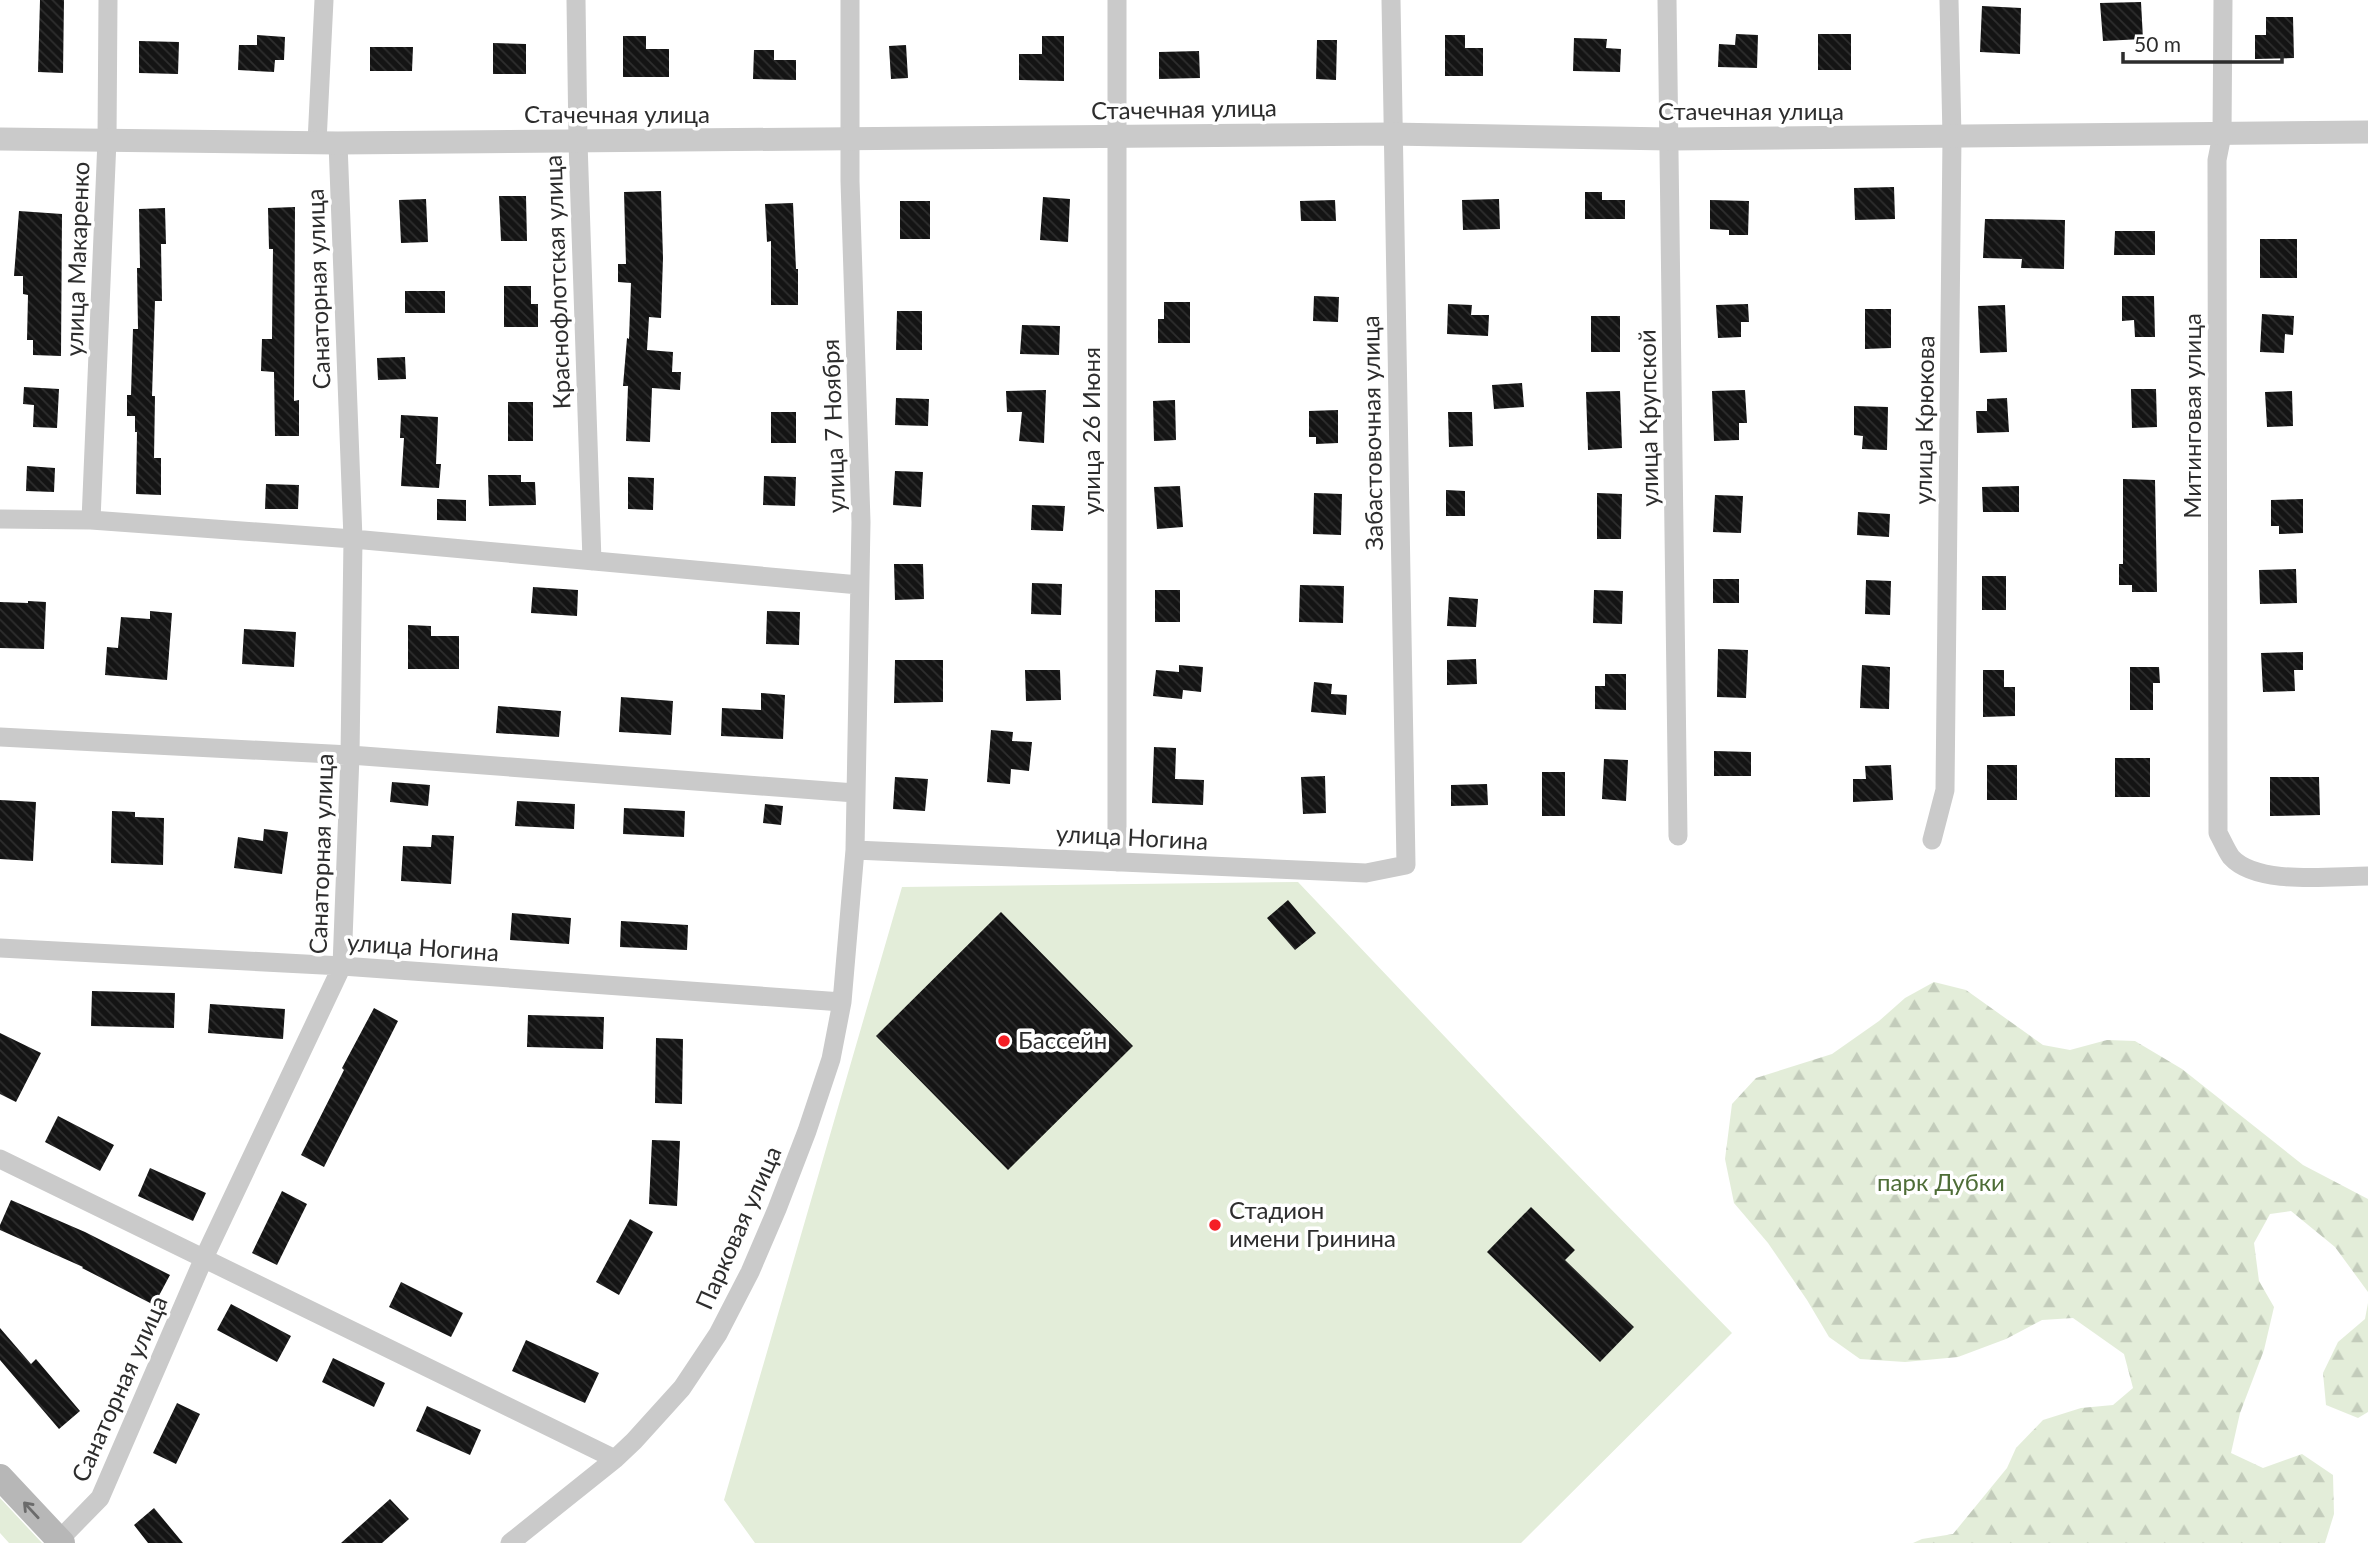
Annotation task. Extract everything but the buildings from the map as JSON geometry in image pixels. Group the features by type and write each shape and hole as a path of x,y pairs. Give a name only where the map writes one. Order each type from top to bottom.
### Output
{"main road":[{"path":"0,1477 60,1541"}],"street":[{"name":"улица Макаренко","path":"91,520 107,140 108,0"},
{"name":"Санаторная улица","path":"60,1541 100,1498 204,1259 342,966 350,755 353,539 328,142 324,0"},
{"name":"Краснофлотская улица","path":"576,0 592,561"},
{"name":"улица 7 Ноября","path":"850,0 850,139 861,522 855,850"},
{"name":"улица 26 Июня","path":"1117,0 1117,862"},
{"name":"Забастовочная улица","path":"1391,0 1391,134 1406,865"},
{"name":"улица Крупской","path":"1667,0 1678,836"},
{"name":"улица Крюкова","path":"1932,840 1945,790 1952,136 1949,0"},
{"name":"Митинговая улица","path":"2222,0 2222,135 2217,160 2218,833 2231,856 2248,870 2274,876 2368,876"},
{"name":"Стачечная улица","path":"0,139 578,142 1391,134 1670,139 2368,132"},
{"path":"0,519 91,520 353,539 859,585"},
{"path":"0,737 350,755 855,793"},
{"name":"улица Ногина","path":"855,850 1366,873 1406,865"},
{"name":"Парковая улица","path":"510,1543 614,1459 682,1388 719,1334 750,1272 807,1131 831,1059 842,1002 855,850"},
{"name":"улица Ногина","path":"0,948 342,966 842,1002"},
{"path":"0,1159 614,1459"}],"green space":[{"name":"Стадион имени Гринина","path":"1298,882 1522,1118 1732,1333 1521,1543 755,1543 724,1500 902,887"},
{"name":"парк Дубки","path":"1934,982 1966,990 2043,1045 2070,1050 2107,1040 2135,1041 2182,1069 2303,1165 2368,1199 2368,1292 2335,1247 2291,1211 2270,1214 2254,1243 2259,1281 2274,1307 2264,1350 2240,1413 2231,1453 2263,1468 2302,1454 2333,1475 2334,1514 2325,1543 1913,1543 1953,1534 2007,1468 2016,1448 2043,1420 2081,1408 2113,1405 2133,1388 2124,1354 2073,1318 2042,1320 2006,1339 1958,1357 1905,1362 1860,1359 1829,1337 1768,1243 1734,1203 1725,1159 1732,1104 1756,1078 1832,1054 1879,1021 1905,998"},
{"path":"2368,1303 2368,1412 2358,1418 2326,1405 2323,1373 2338,1342 2365,1319"},
{"path":"0,1498 42,1543 9,1543 0,1533"}],"place":[{"name":"Бассейн","path":"1004,1041"},
{"name":"Стадион имени Гринина","path":"1215,1225"}]}
